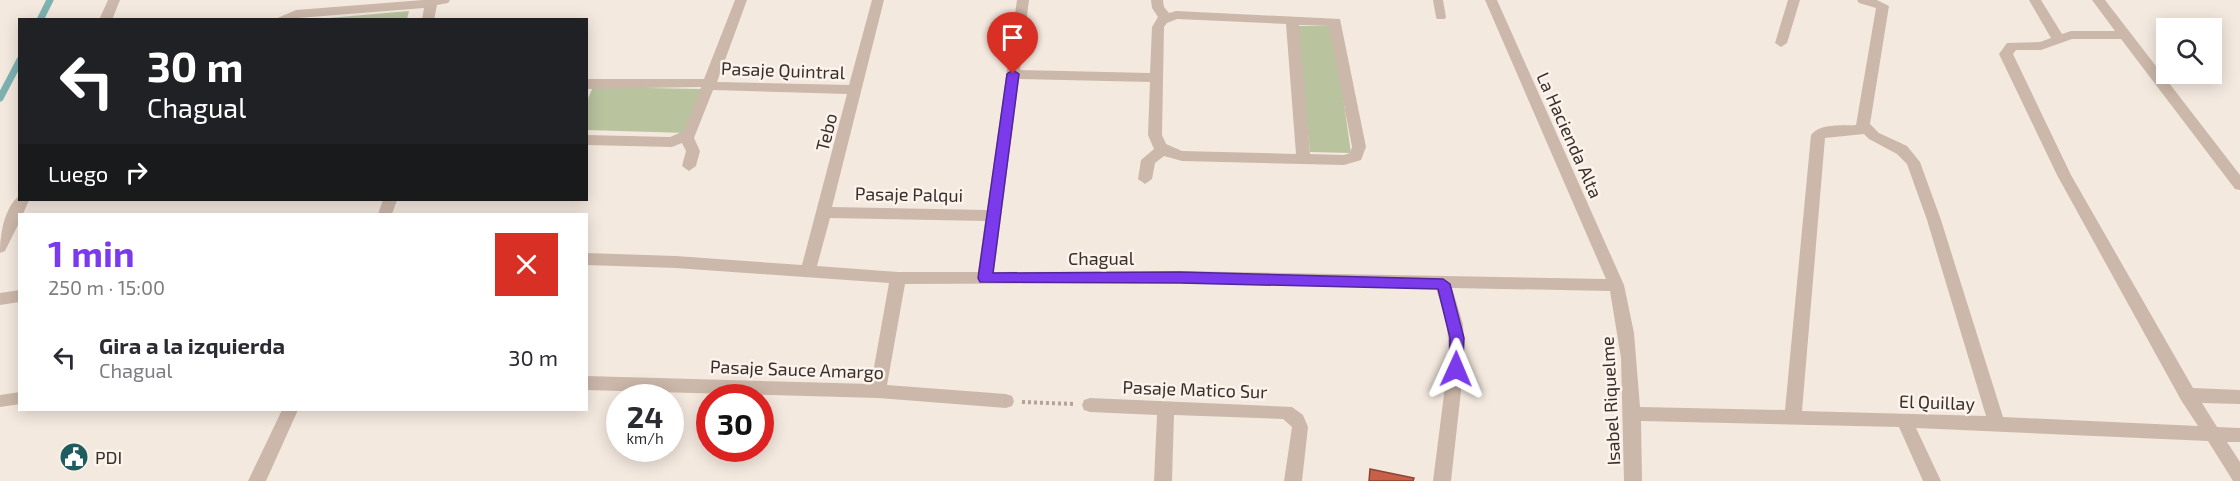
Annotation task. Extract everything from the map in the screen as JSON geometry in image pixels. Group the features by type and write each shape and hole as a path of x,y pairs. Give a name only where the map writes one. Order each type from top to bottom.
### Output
{"street":[{"path":"106,18 114,0"},
{"path":"588,140 672,142 686,137 693,130 741,0"},
{"name":"Tebo","path":"808,273 878,0"},
{"path":"985,278 1023,0"},
{"path":"1157,0 1158,8 1166,18"},
{"name":"La Hacienda Alta","path":"1491,0 1616,285"},
{"path":"1781,42 1794,0"},
{"path":"1863,0 1884,6 1863,121 1865,129 1902,150 1913,162 1934,220 1997,424"},
{"path":"2035,0 2058,38"},
{"path":"2098,0 2240,185"},
{"path":"285,18 296,14 414,6 436,1"},
{"path":"429,18 436,1"},
{"path":"1176,15 1292,21 1335,22 1359,147 1356,156 1344,160 1182,156 1159,146 1155,135 1158,27 1166,18 1176,15"},
{"path":"1292,21 1303,159"},
{"path":"2125,35 2071,35 2041,46 2012,46 2006,54 2055,159 2187,395 2240,477"},
{"path":"1013,74 1157,78"},
{"name":"Pasaje Quintral","path":"588,84 698,82 710,85 855,90"},
{"path":"1793,418 1818,135 1825,132 1865,129"},
{"path":"686,137 693,151 689,166"},
{"path":"1145,179 1148,160 1164,150"},
{"path":"0,247 22,201"},
{"name":"Pasaje Palqui","path":"824,212 993,216"},
{"name":"Chagual","path":"588,259 676,262 898,278 1180,277 1443,284 1616,285"},
{"path":"878,391 898,278"},
{"path":"1442,481 1458,355 1455,324 1443,284"},
{"name":"Isabel Riquelme","path":"1616,285 1627,334 1633,481"},
{"path":"0,299 18,297"},
{"name":"Pasaje Sauce Amargo","path":"588,383 878,391 1006,401"},
{"path":"2187,395 2240,397"},
{"name":"Pasaje Matico Sur","path":"1090,405 1279,411 1297,420 1300,434 1293,481"},
{"path":"1163,481 1166,407"},
{"path":"257,481 290,411"},
{"name":"El Quillay","path":"1632,414 1904,420 2240,435"},
{"path":"1904,420 1932,481"}],"lane":[{"path":"1438,0 1441,17"},
{"path":"0,401 18,398"}],"path":[{"path":"1006,401 1090,405"}],"green space":[{"path":"409,11 407,18 328,18"},
{"path":"1296,26 1333,26 1351,153 1310,152"},
{"path":"593,87 702,89 686,133 588,130 588,99"}],"building":[{"path":"1370,469 1414,478 1413,481 1369,481"}],"waterway":[{"path":"41,18 50,0"},
{"path":"0,98 18,64"}],"place":[{"name":"PDI","path":"74,457"}],"route":[{"path":"1013,74 985,278 1180,277 1443,284 1455,324 1458,355 1456,369"}]}
